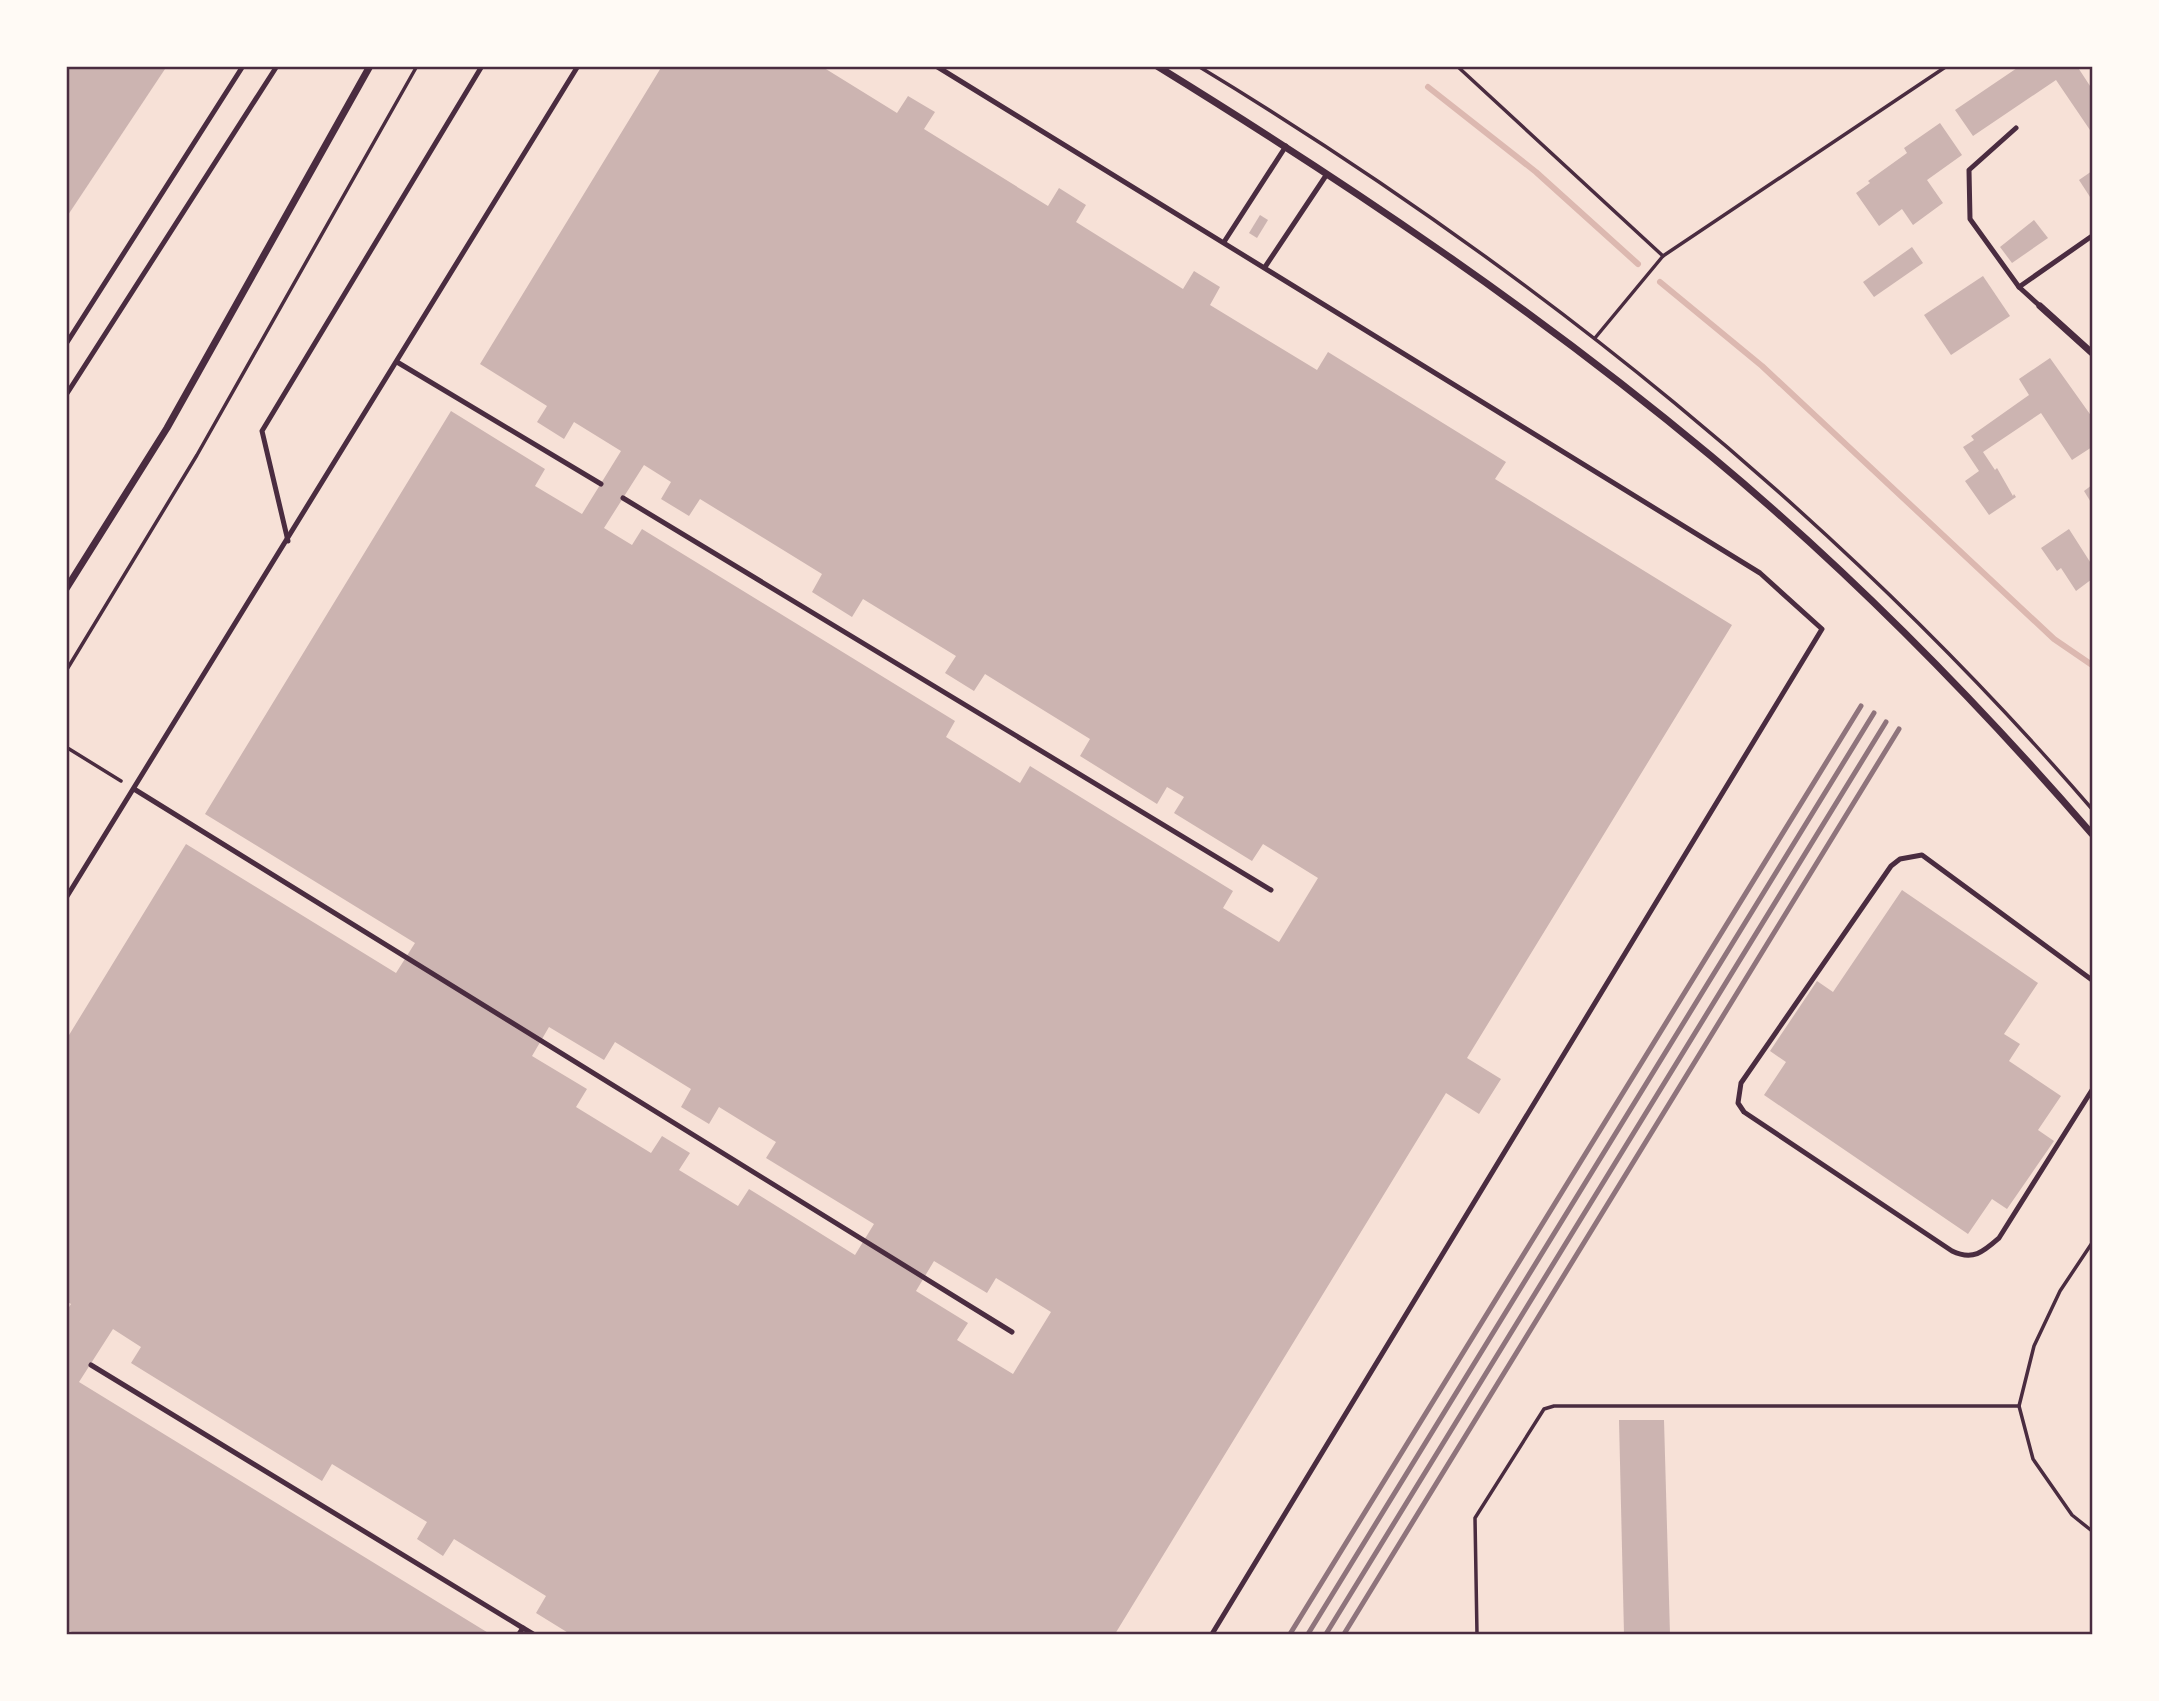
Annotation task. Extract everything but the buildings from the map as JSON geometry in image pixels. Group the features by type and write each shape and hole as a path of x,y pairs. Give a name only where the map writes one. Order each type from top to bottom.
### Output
{"street":[{"path":"66,589 167,428 370,66"},
{"path":"1157,66 1328,173 1531,315 1712,456 1817,549 1915,642 1985,714 2092,834"},
{"path":"2040,306 2092,353"}],"lane":[{"path":"66,344 243,66"},
{"path":"66,395 276,66"},
{"path":"288,541 262,431 482,66"},
{"path":"66,898 578,66"},
{"path":"936,66 1760,573 1822,629 1212,1634"},
{"path":"2016,128 1969,170 1970,219 2019,287 2040,306"},
{"path":"1224,242 1286,146"},
{"path":"1265,267 1328,173"},
{"path":"2019,287 2092,236"},
{"path":"397,362 601,484"},
{"path":"623,498 1272,890"},
{"path":"134,789 1012,1332"},
{"path":"2092,980 1922,855 1900,859 1891,866 1741,1083 1738,1103 1744,1112 1960,1255 1981,1254 1999,1238 2092,1090"},
{"path":"91,1365 533,1634"},
{"path":"519,1634 523,1628"}],"path":[{"path":"66,671 197,455 417,66"},
{"path":"1457,66 1663,256"},
{"path":"1595,338 1663,256 1947,66"},
{"path":"66,747 134,789"},
{"path":"2092,1243 2060,1291 2034,1346 2020,1406 2034,1460 2072,1515 2092,1531"},
{"path":"1477,1634 1475,1518 1544,1409 1554,1406 2020,1406"}],"waterway":[{"path":"1428,87 1536,172 1638,264"},
{"path":"1660,282 1762,366 2054,639 2092,665"}],"railway":[{"path":"1290,1634 1861,706"},
{"path":"1308,1634 1874,713"},
{"path":"1326,1634 1886,722"},
{"path":"1344,1634 1899,729"}]}
